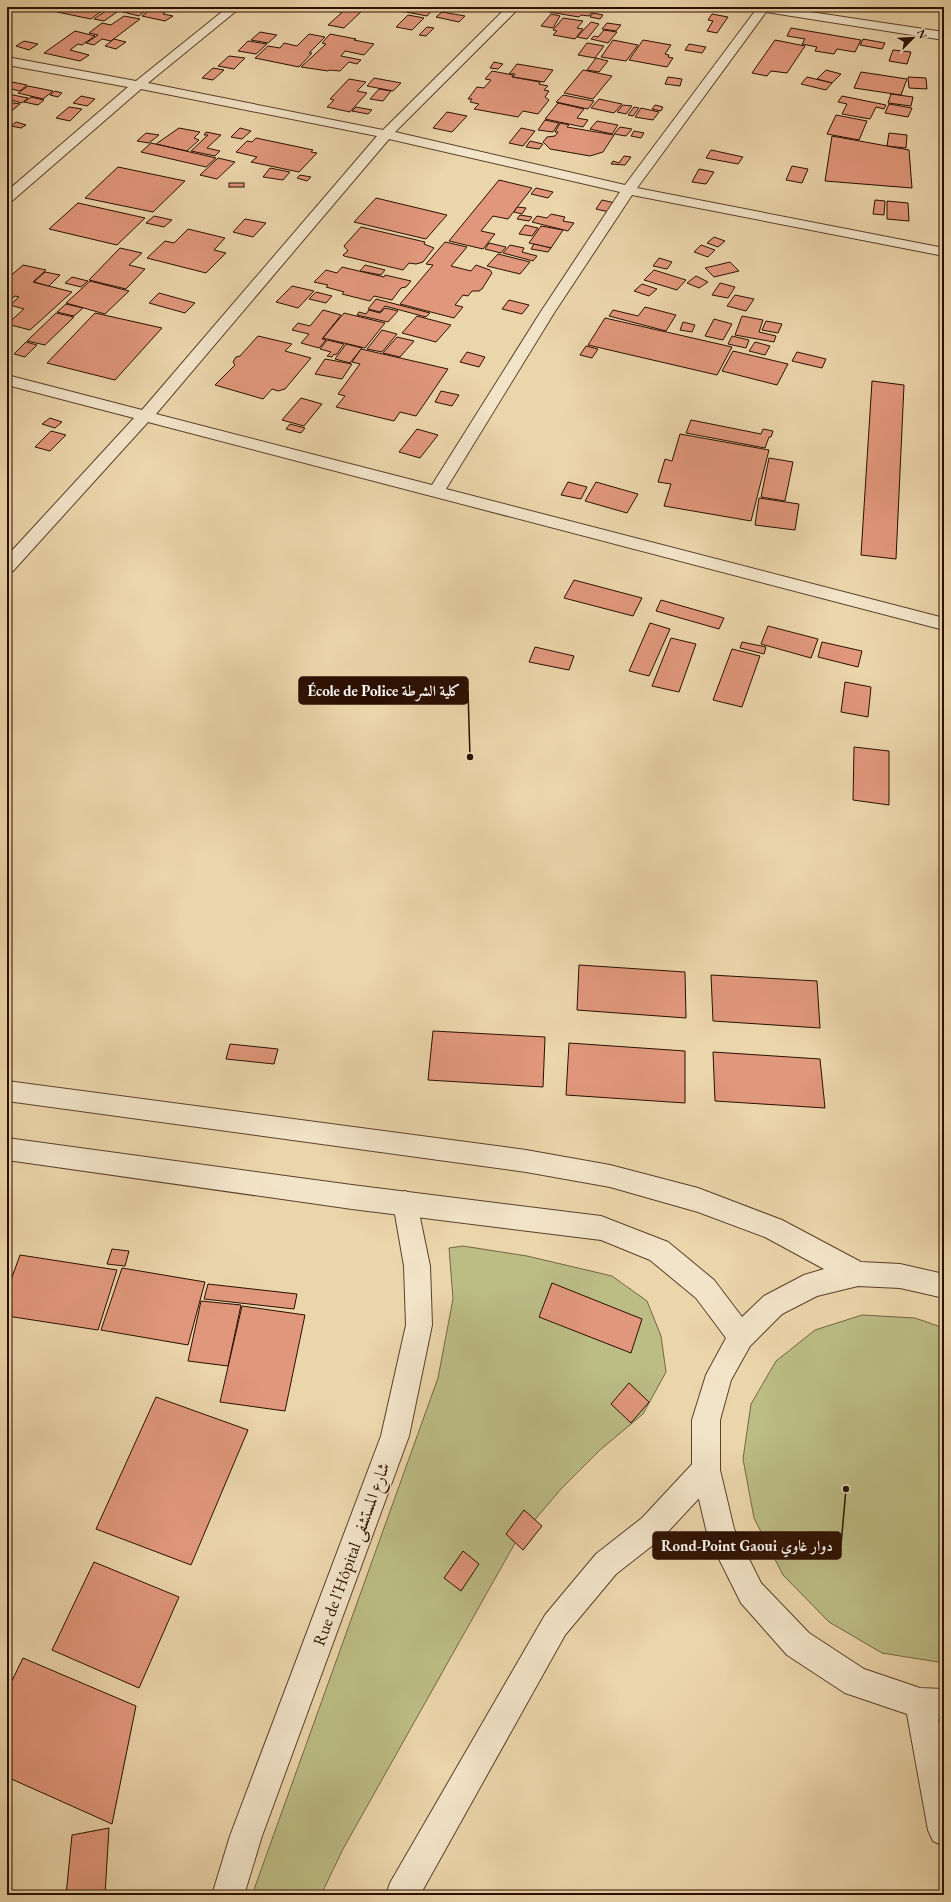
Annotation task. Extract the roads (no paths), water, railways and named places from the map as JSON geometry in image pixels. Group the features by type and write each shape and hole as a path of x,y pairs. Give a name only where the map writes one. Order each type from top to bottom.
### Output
{"street":[{"path":"7,198 138,85 235,7"},
{"path":"7,567 145,416 386,134 514,7"},
{"path":"436,492 547,313 628,190 760,8 944,36"},
{"path":"7,62 138,85 386,134 628,190 944,252"},
{"path":"7,380 944,624"},
{"path":"7,1091 518,1160 610,1176 698,1200 773,1228 858,1274"},
{"path":"7,1149 601,1228 659,1251 705,1289 741,1337"},
{"name":"Rue de l'Hôpital شارع المستشفى","path":"228,1895 249,1828 395,1436 419,1325 417,1266 405,1203"},
{"path":"944,1284 900,1276 858,1274 813,1284 773,1305 741,1337 719,1375 706,1420 706,1470 721,1533 751,1593 798,1644 856,1682 932,1703 944,1830"},
{"path":"402,1895 555,1625 606,1564 652,1528 706,1470"}],"place":[{"name":"École de Police كلية الشرطة","path":"470,757"},
{"name":"Rond-Point Gaoui دوار غاوي","path":"846,1489"}]}
